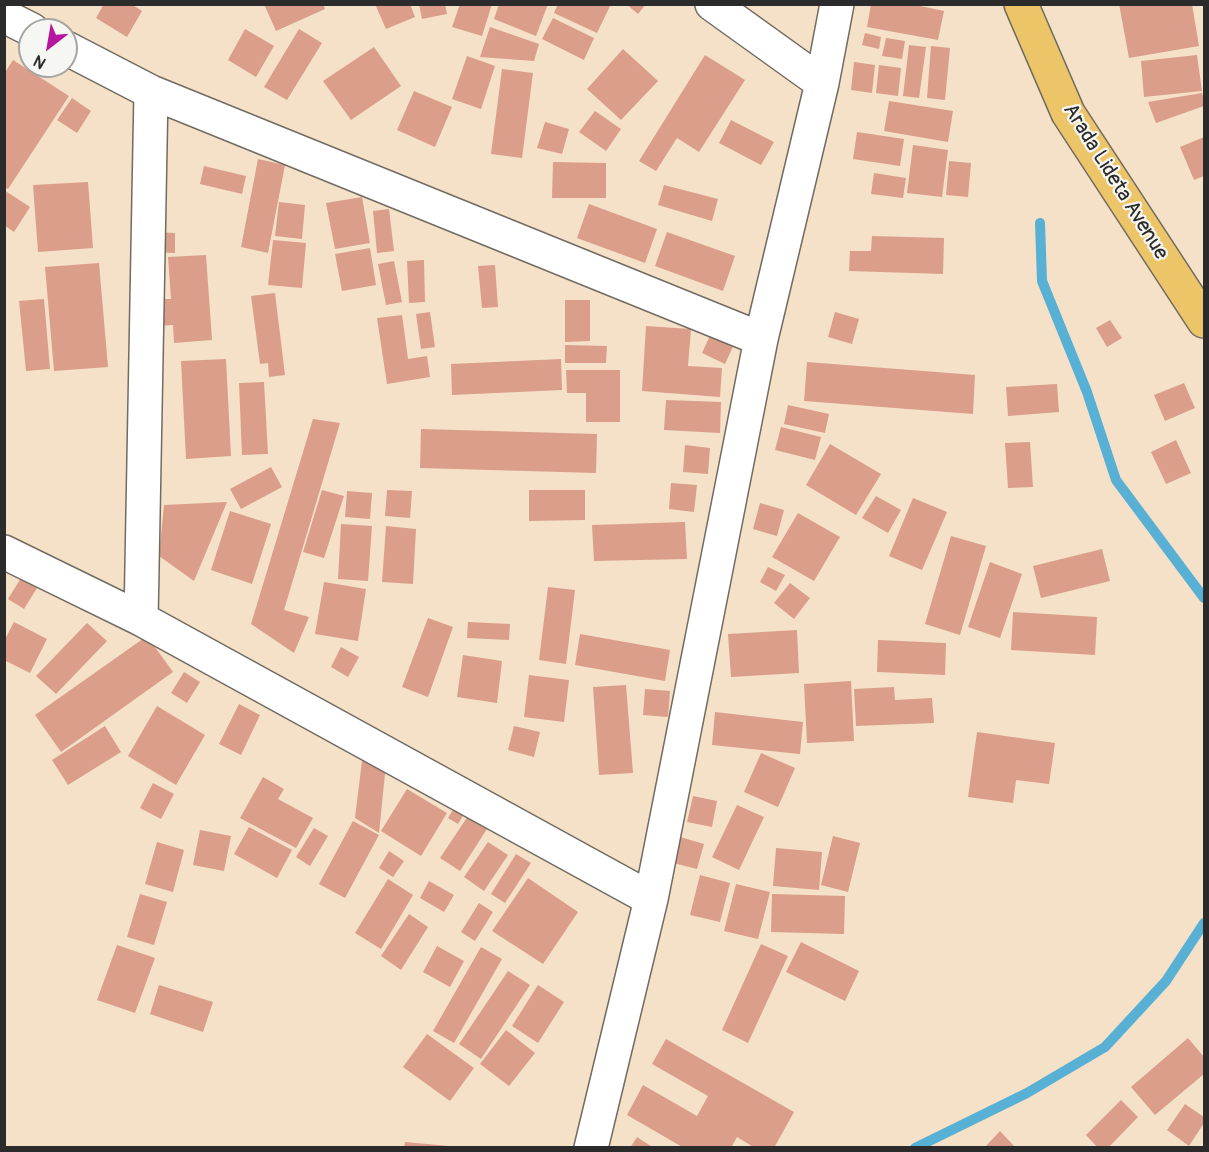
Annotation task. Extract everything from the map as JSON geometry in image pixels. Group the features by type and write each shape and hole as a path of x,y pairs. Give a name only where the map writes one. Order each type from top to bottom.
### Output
{"highway":[{"name":"Arada Lideta Avenue","path":"1021,4 1068,112 1204,321"}],"street":[{"path":"712,4 822,83"},
{"path":"591,1148 651,899 761,339 822,83 837,4"},
{"path":"4,16 18,23"},
{"path":"78,54 151,92 761,339"},
{"path":"141,619 151,92"},
{"path":"4,552 141,619 651,899"}],"building":[{"path":"104,4 131,4 142,11 127,37 96,18"},
{"path":"264,4 323,4 325,9 276,31"},
{"path":"375,4 410,4 415,17 386,29"},
{"path":"419,4 445,4 447,14 422,19"},
{"path":"460,4 492,4 482,36 452,27"},
{"path":"499,4 548,4 536,36 494,19"},
{"path":"558,4 611,4 597,33 554,13"},
{"path":"626,4 646,4 638,14"},
{"path":"871,4 911,4 944,11 938,40 867,27"},
{"path":"1119,4 1192,4 1199,46 1129,58"},
{"path":"553,18 594,38 584,60 542,39"},
{"path":"490,27 539,44 534,61 480,57"},
{"path":"245,29 274,46 256,77 228,60"},
{"path":"299,29 322,43 287,100 264,87"},
{"path":"865,33 881,37 879,49 862,45"},
{"path":"886,38 905,41 902,59 882,56"},
{"path":"909,45 926,47 919,98 903,96"},
{"path":"931,46 950,48 945,100 927,98"},
{"path":"374,47 401,86 351,120 323,81"},
{"path":"623,49 658,81 621,120 587,89"},
{"path":"705,55 745,80 699,152 677,138 656,171 639,161"},
{"path":"1197,55 1202,91 1144,97 1141,61"},
{"path":"467,56 495,66 481,109 452,99"},
{"path":"13,60 18,63 18,78 41,78 69,96 8,189 4,187 4,74"},
{"path":"854,62 875,65 872,93 851,90"},
{"path":"879,65 901,68 898,96 876,93"},
{"path":"502,69 533,73 522,158 491,154"},
{"path":"414,91 452,107 435,147 397,130"},
{"path":"1202,93 1204,106 1156,123 1148,102"},
{"path":"72,98 91,111 77,133 57,120"},
{"path":"889,101 953,111 948,142 884,131"},
{"path":"595,111 621,129 606,151 579,132"},
{"path":"731,120 774,142 761,165 719,143"},
{"path":"545,122 569,129 562,154 537,148"},
{"path":"857,132 904,139 900,166 853,159"},
{"path":"1204,137 1204,176 1194,180 1180,147"},
{"path":"913,145 948,150 942,197 907,193"},
{"path":"258,159 285,165 268,253 241,247"},
{"path":"949,161 971,163 968,197 946,195"},
{"path":"553,162 606,163 606,198 552,198"},
{"path":"204,166 246,176 242,194 200,184"},
{"path":"874,173 906,178 903,198 871,194"},
{"path":"88,182 93,248 38,252 33,185"},
{"path":"664,185 718,199 712,221 658,205"},
{"path":"4,190 30,207 14,232 4,225"},
{"path":"362,197 370,243 335,249 326,203"},
{"path":"279,202 305,205 302,239 275,236"},
{"path":"589,204 657,229 645,263 577,238"},
{"path":"389,209 394,251 377,253 373,211"},
{"path":"156,232 175,233 175,253 155,252"},
{"path":"667,232 735,256 723,291 655,266"},
{"path":"872,236 944,238 943,274 849,271 850,251 871,251"},
{"path":"273,240 306,243 302,288 268,285"},
{"path":"370,248 376,285 342,291 335,254"},
{"path":"206,255 212,340 174,343 173,325 157,326 155,299 171,299 168,257"},
{"path":"424,260 425,302 409,303 407,261"},
{"path":"394,261 402,302 386,305 378,264"},
{"path":"99,263 108,367 54,371 45,267"},
{"path":"495,265 498,307 482,308 478,266"},
{"path":"275,293 285,375 269,377 268,363 260,364 251,296"},
{"path":"44,299 50,369 26,371 19,301"},
{"path":"565,300 590,300 590,341 565,342"},
{"path":"430,312 435,347 421,349 416,314"},
{"path":"835,312 859,319 852,344 828,337"},
{"path":"402,315 408,359 427,356 430,377 387,384 377,318"},
{"path":"1110,320 1122,338 1107,347 1096,328"},
{"path":"646,326 691,329 688,366 722,368 720,397 642,391"},
{"path":"713,329 736,340 725,364 702,353"},
{"path":"565,345 607,346 606,363 565,363"},
{"path":"226,359 231,456 186,459 181,361"},
{"path":"561,359 562,390 452,395 451,364"},
{"path":"807,362 975,375 973,414 804,401"},
{"path":"566,370 620,370 620,422 586,422 586,393 567,393"},
{"path":"264,382 268,454 242,455 239,383"},
{"path":"1184,383 1195,408 1165,421 1154,395"},
{"path":"1057,384 1059,412 1008,416 1006,387"},
{"path":"666,400 721,402 720,433 664,430"},
{"path":"788,405 829,414 825,433 784,424"},
{"path":"313,419 340,423 284,610 309,617 294,653 251,624"},
{"path":"781,427 821,437 815,460 775,450"},
{"path":"421,429 597,434 596,473 420,468"},
{"path":"1176,440 1191,473 1166,484 1151,452"},
{"path":"1030,442 1033,487 1008,488 1005,443"},
{"path":"830,444 881,474 856,515 806,485"},
{"path":"685,445 710,448 708,474 683,472"},
{"path":"271,467 282,487 241,509 230,489"},
{"path":"671,483 697,485 694,512 669,509"},
{"path":"322,490 344,496 324,558 303,552"},
{"path":"387,490 412,491 410,518 385,516"},
{"path":"529,490 585,490 585,520 529,521"},
{"path":"347,491 372,493 370,519 345,517"},
{"path":"876,496 901,510 888,533 862,518"},
{"path":"913,498 947,512 922,570 889,556"},
{"path":"227,502 194,581 159,556 164,505"},
{"path":"760,503 784,510 777,536 753,529"},
{"path":"230,511 271,524 252,584 211,570"},
{"path":"798,513 840,537 814,581 772,557"},
{"path":"685,522 687,559 594,561 592,525"},
{"path":"341,524 372,526 368,581 338,579"},
{"path":"386,526 416,529 413,584 382,582"},
{"path":"951,536 986,546 960,635 925,624"},
{"path":"1102,549 1110,581 1041,598 1033,566"},
{"path":"990,562 1022,574 1000,638 968,627"},
{"path":"768,567 785,575 776,591 760,582"},
{"path":"21,578 37,588 24,609 8,599"},
{"path":"324,582 366,589 358,641 315,634"},
{"path":"790,583 810,598 794,619 774,603"},
{"path":"548,587 575,590 566,664 539,660"},
{"path":"1013,612 1097,617 1095,655 1011,650"},
{"path":"428,618 453,627 428,697 402,687"},
{"path":"14,622 47,639 30,673 4,660 4,641"},
{"path":"468,622 510,624 509,640 467,638"},
{"path":"87,623 107,641 56,694 36,676"},
{"path":"797,630 799,673 731,677 728,634"},
{"path":"580,634 670,650 665,681 575,665"},
{"path":"147,636 173,672 61,752 35,715"},
{"path":"878,640 946,643 945,675 877,672"},
{"path":"341,647 359,657 348,677 331,667"},
{"path":"463,655 502,661 497,703 457,697"},
{"path":"184,672 200,682 187,703 171,693"},
{"path":"529,675 569,680 564,722 524,717"},
{"path":"851,681 854,741 807,743 804,684"},
{"path":"626,685 633,773 599,775 593,687"},
{"path":"894,687 895,700 932,698 934,723 856,726 854,689"},
{"path":"645,689 670,691 668,717 643,715"},
{"path":"239,704 260,715 241,755 219,744"},
{"path":"157,706 205,735 176,785 128,756"},
{"path":"715,712 803,722 800,754 712,745"},
{"path":"105,726 121,752 68,785 52,760"},
{"path":"514,726 540,732 534,757 508,750"},
{"path":"977,732 1055,743 1049,784 1016,780 1013,803 968,797"},
{"path":"761,753 795,768 778,807 744,792"},
{"path":"362,761 386,764 379,833 355,818"},
{"path":"263,777 284,789 278,799 313,818 296,848 240,818"},
{"path":"153,783 174,794 161,819 140,808"},
{"path":"407,789 447,813 421,856 381,831"},
{"path":"693,796 717,801 712,827 687,822"},
{"path":"459,800 469,806 458,824 448,818"},
{"path":"737,805 764,817 739,870 712,857"},
{"path":"468,816 487,829 460,871 440,858"},
{"path":"353,821 379,835 345,898 319,884"},
{"path":"249,827 292,850 277,878 234,854"},
{"path":"314,828 328,836 310,866 296,857"},
{"path":"200,830 231,836 224,871 193,865"},
{"path":"833,836 860,843 848,892 821,885"},
{"path":"680,837 704,844 697,869 673,863"},
{"path":"157,842 184,850 173,892 145,884"},
{"path":"488,842 508,855 484,891 464,877"},
{"path":"776,848 822,852 819,890 773,886"},
{"path":"389,851 404,861 393,877 379,868"},
{"path":"516,854 531,863 505,903 491,894"},
{"path":"700,875 730,883 720,922 690,915"},
{"path":"528,878 578,912 543,964 492,931"},
{"path":"388,879 413,895 381,949 355,933"},
{"path":"429,881 454,895 444,912 420,898"},
{"path":"736,884 770,892 758,939 724,931"},
{"path":"140,894 167,902 154,945 127,937"},
{"path":"772,894 845,896 844,934 771,932"},
{"path":"479,903 493,912 475,941 461,932"},
{"path":"409,914 428,927 401,970 381,956"},
{"path":"801,942 859,971 845,1001 786,972"},
{"path":"761,944 788,956 748,1043 722,1030"},
{"path":"117,945 155,958 135,1013 97,1000"},
{"path":"437,946 464,961 450,987 423,972"},
{"path":"481,947 502,959 454,1043 433,1031"},
{"path":"508,971 530,985 481,1059 459,1044"},
{"path":"159,985 213,1002 203,1032 150,1014"},
{"path":"538,985 564,1002 538,1043 512,1026"},
{"path":"506,1030 535,1053 509,1086 480,1064"},
{"path":"427,1034 474,1068 450,1101 403,1067"},
{"path":"1188,1038 1204,1057 1204,1074 1155,1115 1131,1087"},
{"path":"666,1039 794,1112 774,1148 755,1148 737,1137 731,1148 684,1148 627,1115 643,1085 697,1116 708,1096 652,1064"},
{"path":"1121,1100 1138,1117 1108,1148 1098,1148 1086,1135"},
{"path":"1185,1104 1204,1117 1204,1123 1189,1146 1167,1130"},
{"path":"1000,1131 1016,1148 984,1148"},
{"path":"637,1137 654,1148 630,1148"},
{"path":"405,1142 449,1146 449,1148 404,1148"}],"waterway":[{"path":"1040,223 1042,281 1087,392 1116,480 1204,598"},
{"path":"915,1148 1027,1093 1105,1047 1166,981 1204,923"}]}
